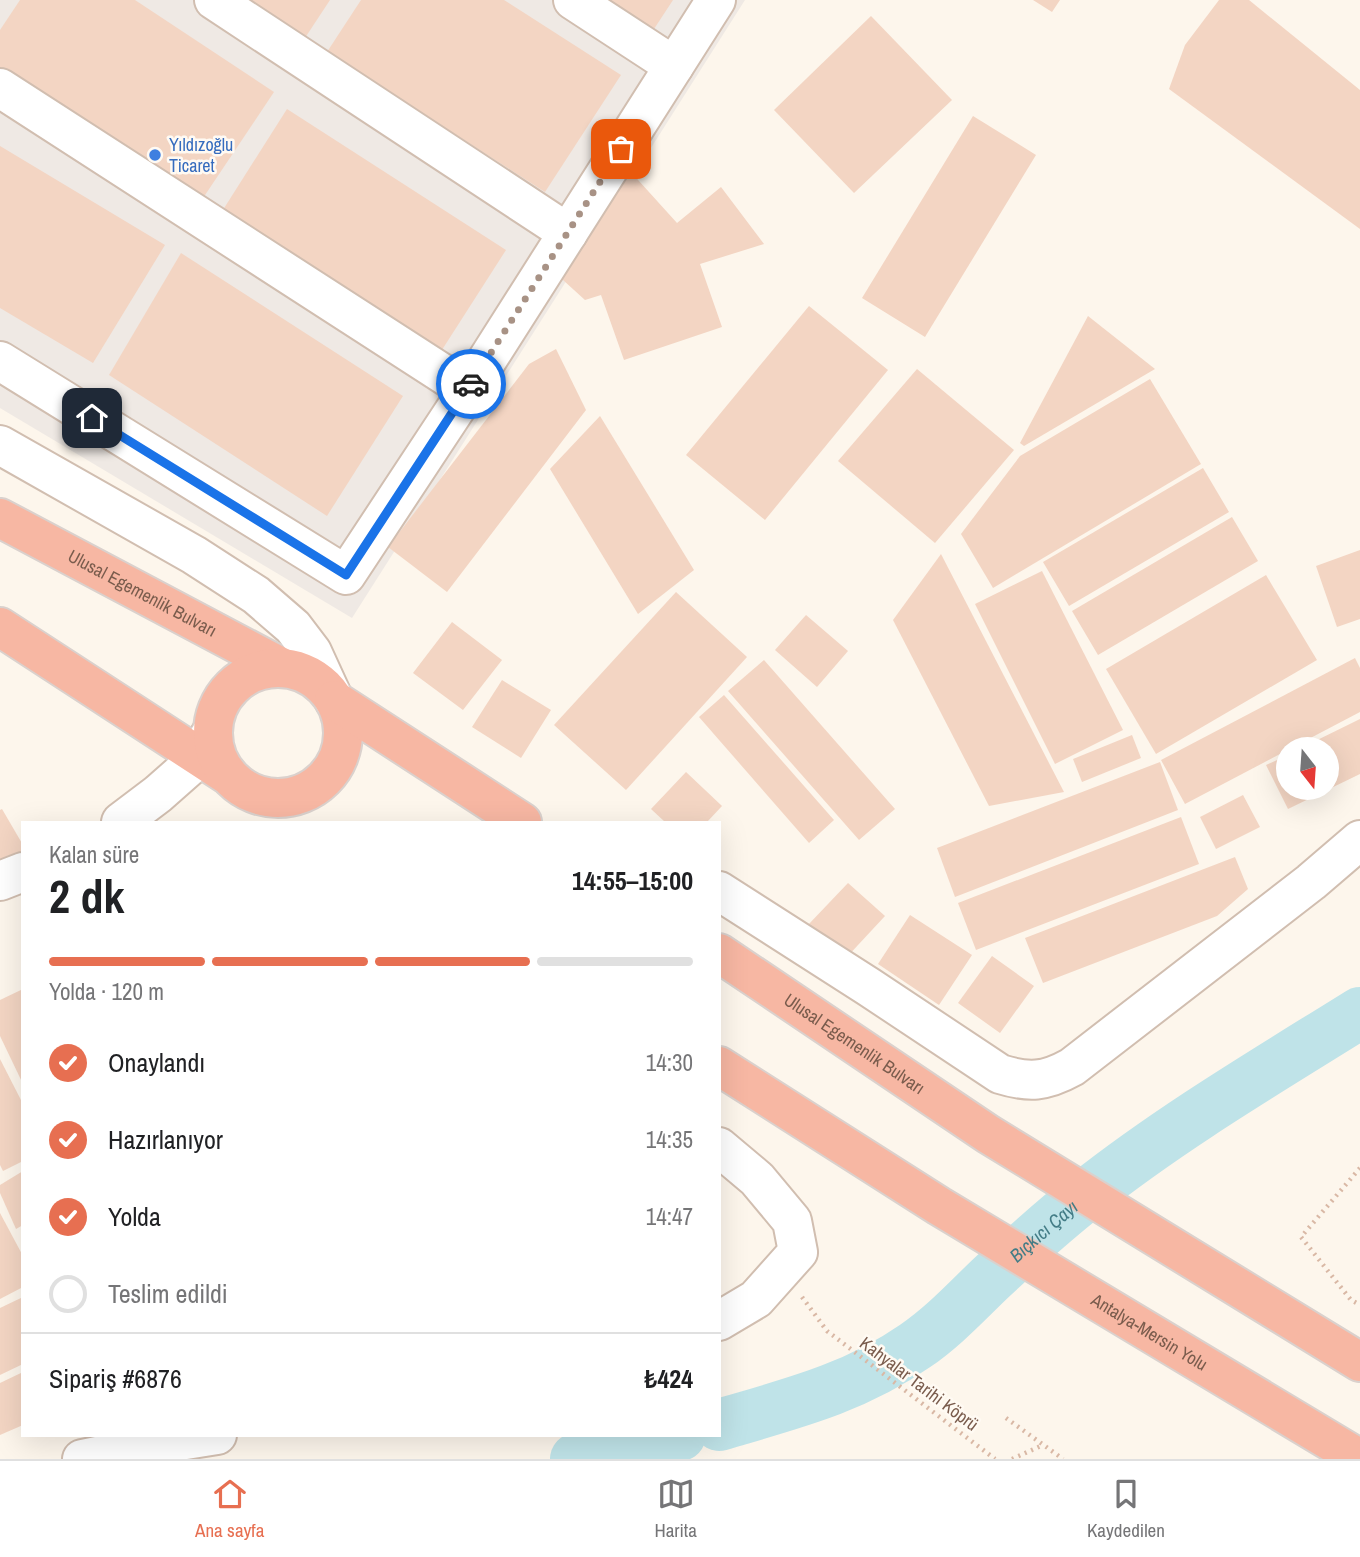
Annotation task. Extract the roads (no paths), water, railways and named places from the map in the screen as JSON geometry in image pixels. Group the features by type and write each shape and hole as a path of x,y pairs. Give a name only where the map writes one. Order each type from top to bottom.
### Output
{"highway":[{"name":"Ulusal Egemenlik Bulvarı","path":"0,518 283,668"},
{"path":"0,627 212,754 242,789 263,797 306,821"},
{"path":"212,754 216,710 227,692 243,678 262,670 283,668 303,673 321,684 334,700 342,720 343,740 337,761 325,779 306,792 285,799 263,797"},
{"path":"334,700 520,821"},
{"name":"Ulusal Egemenlik Bulvarı","path":"721,954 988,1134 1360,1363"},
{"name":"Antalya-Mersin Yolu","path":"721,1067 939,1206 1360,1459"}],"street":[{"path":"214,0 568,233"},
{"path":"573,0 674,66"},
{"path":"0,361 346,575 468,390 716,0"},
{"path":"0,88 468,390"},
{"path":"0,445 194,555 256,595 293,627 312,652 334,700"},
{"path":"122,821 192,764 212,754"},
{"path":"721,892 1000,1073 1019,1080 1036,1081 1055,1077 1072,1067 1311,882 1360,840"},
{"path":"1311,882 1360,866"},
{"path":"0,881 21,873"},
{"path":"721,1149 758,1179 792,1221 798,1252 756,1299 721,1320"},
{"path":"82,1459 204,1437"}],"waterway":[{"name":"Bıçkıcı Çayı","path":"721,1424 820,1394 892,1361 945,1323 1049,1225 1119,1170 1220,1100 1360,1013"},
{"name":"Bıçkıcı Çayı","path":"576,1459 671,1437"}],"place":[{"name":"Yıldızoğlu Ticaret","path":"155,155"}]}
